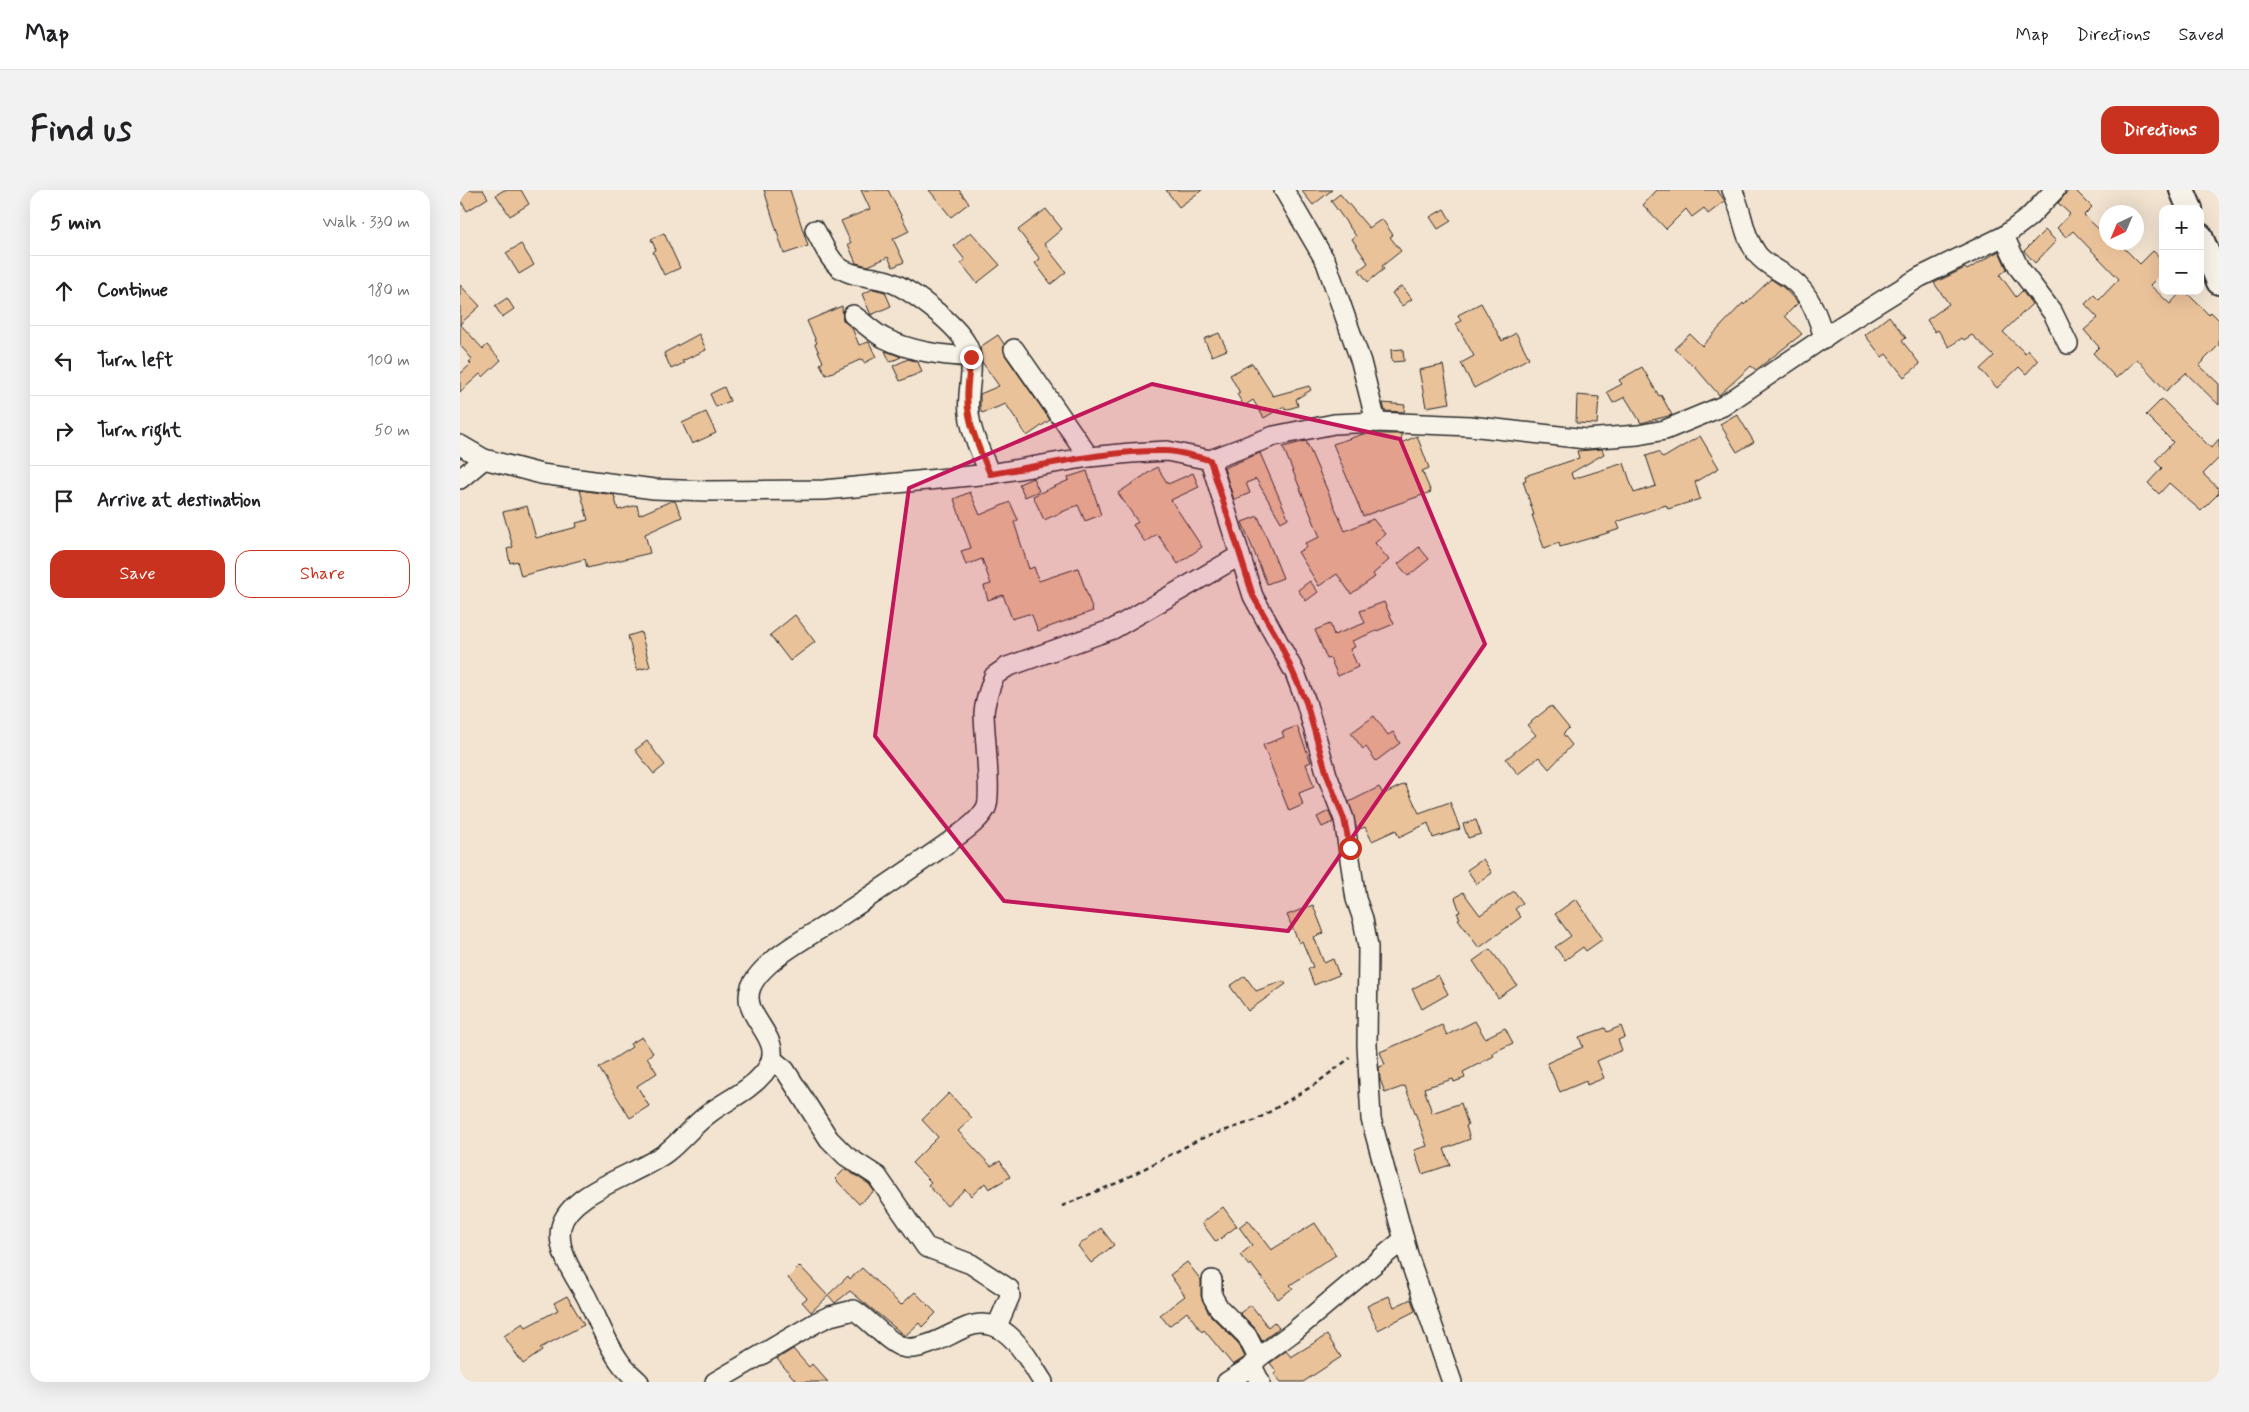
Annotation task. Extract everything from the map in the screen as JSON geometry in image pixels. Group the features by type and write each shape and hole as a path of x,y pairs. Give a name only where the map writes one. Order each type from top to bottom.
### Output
{"main road":[{"path":"2182,190 2188,205"},
{"path":"2204,246 2219,282"}],"street":[{"path":"1284,190 1326,262 1361,362 1376,422"},
{"path":"1732,190 1740,205 1744,233 1759,256 1792,279 1804,292 1817,313 1824,338"},
{"path":"460,445 484,459 541,474 654,489 824,490 990,474 1089,456 1167,451 1210,460 1274,436 1334,424 1376,422 1470,426 1586,439 1638,435 1665,430 1723,406 1824,338 1920,277 2004,236 2029,217 2055,190"},
{"path":"815,230 839,267 849,273 886,280 940,314 954,327 967,346 971,357 967,392 969,414 973,433 990,474"},
{"path":"2004,236 2019,268 2053,314 2068,344"},
{"path":"854,315 883,338 906,347 930,353 971,357"},
{"path":"1014,349 1089,456"},
{"path":"460,478 484,459"},
{"path":"1210,460 1253,596 1295,674 1306,702 1327,775 1344,819 1356,899 1363,920 1368,947 1367,1045 1371,1119 1404,1239 1452,1382"},
{"path":"639,1382 620,1362 566,1258 560,1233 565,1217 578,1202 667,1152 690,1128 712,1111 738,1097 763,1074 773,1060 772,1044 758,1023 749,1000 751,988 758,977 789,949 952,840 973,823 985,809 988,803 988,788 984,711 994,676 1007,667 1113,629 1239,556"},
{"path":"773,1060 785,1070 829,1139 846,1156 877,1176 926,1247 972,1264 1009,1289 1010,1296 997,1326"},
{"path":"1227,1382 1257,1369 1292,1333 1404,1239"},
{"path":"1212,1280 1212,1296 1215,1302 1235,1327 1247,1336 1257,1369"},
{"path":"715,1382 817,1322 830,1316 854,1310 902,1347 916,1348 934,1343 968,1326 981,1323 997,1326 1024,1353 1043,1382"}],"path":[{"path":"1062,1206 1119,1182 1200,1139 1256,1120 1314,1085 1367,1045"}],"highlighted area":[{"path":"1152,384 1400,439 1485,644 1288,931 1004,901 875,736 909,488"}],"building":[{"path":"460,190 483,190 488,198 467,211 460,200"},
{"path":"504,190 521,190 529,204 510,216 496,195"},
{"path":"764,190 790,190 808,246 784,254"},
{"path":"861,190 888,190 909,231 893,239 904,262 893,267 888,257 868,266 856,263 848,244 851,243 841,221 870,209"},
{"path":"929,190 959,190 969,203 951,217"},
{"path":"1166,190 1202,190 1179,207"},
{"path":"1301,190 1332,190 1313,205"},
{"path":"1657,190 1717,190 1725,201 1708,214 1704,208 1692,217 1686,209 1666,229 1643,205"},
{"path":"2069,190 2075,190 2092,207 2084,215 2099,229 2099,250 2126,250 2140,264 2153,251 2159,256 2159,276 2150,285 2159,295 2170,304 2178,295 2189,295 2209,315 2211,312 2219,320 2219,345 2199,365 2219,384 2219,405 2186,373 2166,391 2137,359 2116,378 2093,353 2099,347 2084,330 2098,318 2085,304 2094,295 2099,300 2119,279 2073,231 2066,237 2057,228 2070,214 2058,203"},
{"path":"1340,194 1369,228 1382,219 1393,235 1390,237 1401,251 1382,266 1384,269 1368,282 1359,270 1368,263 1352,239 1356,236 1331,201"},
{"path":"1046,209 1062,229 1044,244 1066,272 1051,284 1035,263 1040,259 1018,230"},
{"path":"1444,209 1451,221 1438,229 1430,217"},
{"path":"2045,230 2056,241 2035,263 2024,251"},
{"path":"971,232 1000,265 977,283 961,263 965,260 954,246"},
{"path":"664,233 680,268 664,275 653,252 656,250 651,239"},
{"path":"521,244 534,265 519,274 506,253"},
{"path":"1999,251 2007,269 2000,275 2016,297 2022,291 2032,304 2003,332 2025,353 2028,350 2038,361 2026,374 2019,367 1997,388 1980,369 1994,356 1972,335 1964,340 1962,338 1949,347 1938,330 1935,332 1927,320 1949,304 1934,283 1965,268 1967,270"},
{"path":"1771,279 1784,288 1798,303 1785,316 1802,334 1756,370 1751,366 1719,395 1694,366 1674,349 1690,334 1702,346 1743,303 1744,305"},
{"path":"460,285 480,306 460,324"},
{"path":"1402,286 1412,299 1402,306 1392,293"},
{"path":"873,289 885,292 891,306 871,315 862,294"},
{"path":"507,298 514,309 502,317 495,306"},
{"path":"1481,303 1502,341 1516,333 1529,358 1474,388 1461,363 1474,356 1456,324 1461,321 1458,315"},
{"path":"842,306 843,320 852,328 859,345 869,342 876,357 864,363 862,359 826,375 820,364 823,362 815,344 817,343 807,321"},
{"path":"1889,316 1906,338 1902,341 1920,364 1904,377 1886,354 1882,357 1865,335"},
{"path":"460,324 483,349 487,345 501,360 483,377 480,374 460,392 460,374 471,364 469,362 472,359 460,345"},
{"path":"1219,333 1227,350 1212,356 1204,339"},
{"path":"699,334 706,350 682,361 684,363 671,369 664,353"},
{"path":"998,335 1004,344 1005,355 1050,420 1027,436 1006,404 982,413 980,409 980,394 999,386 982,362 980,347"},
{"path":"1403,349 1404,361 1392,362 1391,350"},
{"path":"885,351 891,353 901,357 890,362"},
{"path":"908,359 918,362 922,372 900,381 893,366"},
{"path":"1252,363 1273,396 1309,386 1311,390 1296,399 1298,406 1285,410 1284,406 1264,418 1253,400 1244,406 1237,394 1240,393 1230,375"},
{"path":"1443,365 1450,403 1426,407 1419,370"},
{"path":"1642,367 1672,415 1641,423 1625,397 1613,403 1607,392 1622,384 1619,380"},
{"path":"724,387 730,401 716,407 710,394"},
{"path":"1577,395 1599,397 1597,424 1576,423"},
{"path":"2162,399 2211,448 2219,439 2219,458 2203,474 2219,489 2219,493 2201,511 2169,483 2159,494 2148,483 2162,468 2155,461 2173,442 2146,415"},
{"path":"1383,403 1405,405 1404,412 1385,411"},
{"path":"706,412 716,433 692,444 682,423"},
{"path":"1737,414 1754,442 1737,452 1720,424"},
{"path":"1363,434 1402,434 1401,443 1417,436 1429,468 1422,471 1431,492 1363,516 1333,444"},
{"path":"1700,436 1719,468 1695,482 1700,499 1668,509 1666,505 1617,522 1620,529 1601,535 1560,547 1559,543 1544,548 1532,515 1534,515 1523,481 1526,480 1525,476 1579,458 1577,451 1602,449 1604,454 1571,473 1573,479 1624,463 1634,493 1656,486 1646,456 1658,452 1663,458"},
{"path":"1306,441 1345,531 1373,519 1385,534 1375,543 1389,560 1373,574 1375,577 1351,594 1337,574 1319,586 1298,552 1307,547 1305,543 1320,537 1283,447"},
{"path":"1260,453 1288,518 1281,522 1256,479 1246,483 1250,493 1234,500 1224,468"},
{"path":"1157,467 1168,484 1193,473 1199,487 1171,500 1202,547 1178,564 1157,534 1145,542 1133,525 1138,522 1118,493"},
{"path":"1087,471 1101,515 1085,521 1078,505 1044,520 1033,496 1069,480 1068,477"},
{"path":"1033,478 1039,491 1025,497 1019,484"},
{"path":"580,490 614,495 618,510 637,505 639,515 675,501 682,517 645,534 650,553 587,568 585,559 521,576 517,561 510,563 507,549 513,547 503,512 527,506 536,538 577,527 576,523 588,520"},
{"path":"970,492 980,515 1010,502 1018,520 1014,522 1029,569 1034,567 1039,581 1078,568 1093,611 1038,631 1032,615 1028,614 1012,619 1003,595 988,600 984,586 991,584 982,559 966,565 961,551 971,548 954,499"},
{"path":"1258,516 1283,578 1267,584 1242,522"},
{"path":"1419,547 1429,559 1408,576 1398,564"},
{"path":"1310,581 1318,592 1306,601 1298,590"},
{"path":"1384,602 1394,624 1352,641 1355,647 1350,649 1358,667 1338,676 1330,658 1327,659 1315,630 1330,624 1334,635 1365,623 1360,611"},
{"path":"795,615 815,642 790,661 770,635"},
{"path":"641,632 650,667 637,670 628,636"},
{"path":"1551,706 1569,728 1563,734 1572,745 1549,769 1539,757 1518,774 1506,759 1536,735 1527,725"},
{"path":"1374,716 1388,735 1393,732 1400,743 1376,761 1366,747 1363,749 1351,733"},
{"path":"1297,726 1311,762 1306,764 1314,787 1299,793 1303,805 1289,811 1263,745 1284,737 1282,732"},
{"path":"647,741 665,765 654,774 635,750"},
{"path":"1405,784 1419,813 1450,802 1460,829 1433,838 1428,823 1399,837 1396,830 1372,841 1365,827 1357,830 1349,802 1379,787 1383,794"},
{"path":"1329,811 1333,822 1322,827 1317,817"},
{"path":"1476,820 1481,834 1468,838 1463,824"},
{"path":"1483,859 1492,873 1477,884 1467,870"},
{"path":"1514,891 1523,903 1515,909 1521,917 1479,948 1458,919 1460,918 1457,913 1460,912 1455,898 1463,892 1480,915"},
{"path":"1576,899 1603,939 1586,951 1583,947 1565,960 1555,947 1571,936 1555,914"},
{"path":"1313,905 1324,933 1314,937 1324,963 1333,959 1339,975 1314,985 1308,969 1313,967 1302,941 1299,943 1287,915"},
{"path":"1490,949 1517,985 1498,998 1473,961"},
{"path":"1438,975 1448,994 1422,1009 1412,989"},
{"path":"1245,976 1256,991 1283,981 1286,984 1248,1011 1230,986"},
{"path":"1475,1021 1485,1038 1505,1028 1513,1043 1492,1053 1494,1056 1463,1072 1465,1078 1454,1082 1453,1079 1424,1088 1432,1113 1461,1103 1470,1139 1444,1149 1450,1165 1422,1174 1414,1150 1427,1146 1405,1086 1385,1093 1380,1079 1379,1067 1385,1065 1380,1052 1442,1025 1447,1035"},
{"path":"1621,1026 1625,1037 1618,1040 1622,1050 1597,1061 1604,1078 1587,1085 1586,1081 1560,1092 1547,1063 1583,1047 1579,1037 1605,1028 1607,1032"},
{"path":"642,1037 653,1053 647,1057 657,1073 637,1086 649,1106 630,1118 599,1068 632,1047 630,1044"},
{"path":"949,1093 972,1118 958,1131 991,1166 1000,1161 1010,1177 989,1189 985,1183 971,1196 965,1189 947,1206 928,1185 931,1182 912,1163 938,1137 922,1120"},
{"path":"845,1169 869,1184 874,1191 859,1204 835,1179"},
{"path":"1223,1207 1237,1226 1216,1242 1202,1223"},
{"path":"1248,1220 1271,1250 1315,1223 1336,1255 1290,1285 1293,1288 1278,1299 1251,1264 1249,1266 1240,1255 1252,1245 1239,1227"},
{"path":"1101,1228 1114,1245 1091,1263 1078,1246"},
{"path":"1187,1262 1201,1280 1201,1296 1209,1314 1238,1343 1245,1357 1233,1365 1204,1330 1202,1332 1187,1312 1169,1326 1160,1315 1185,1296 1170,1275"},
{"path":"800,1266 828,1296 811,1312 802,1302 807,1298 788,1278"},
{"path":"862,1268 901,1305 915,1292 936,1313 922,1327 919,1323 905,1336 850,1291 835,1303 828,1295 848,1276 850,1279"},
{"path":"567,1296 584,1325 540,1348 542,1351 523,1364 504,1336 523,1323 526,1327 558,1310 554,1303"},
{"path":"1389,1296 1394,1307 1411,1299 1415,1311 1378,1330 1367,1306"},
{"path":"1251,1305 1268,1327 1274,1322 1279,1328 1262,1341 1255,1328 1240,1313"},
{"path":"1327,1335 1341,1357 1303,1382 1281,1382 1274,1374 1277,1372 1270,1363 1286,1351 1291,1357"},
{"path":"793,1349 809,1367 812,1364 828,1382 797,1382 777,1359"}],"route":[{"path":"971,357 967,392 969,414 973,433 990,474 1089,456 1131,453 1167,451 1210,460 1220,486 1239,556 1253,596 1279,641 1306,702 1327,775 1344,819 1350,848"}]}
